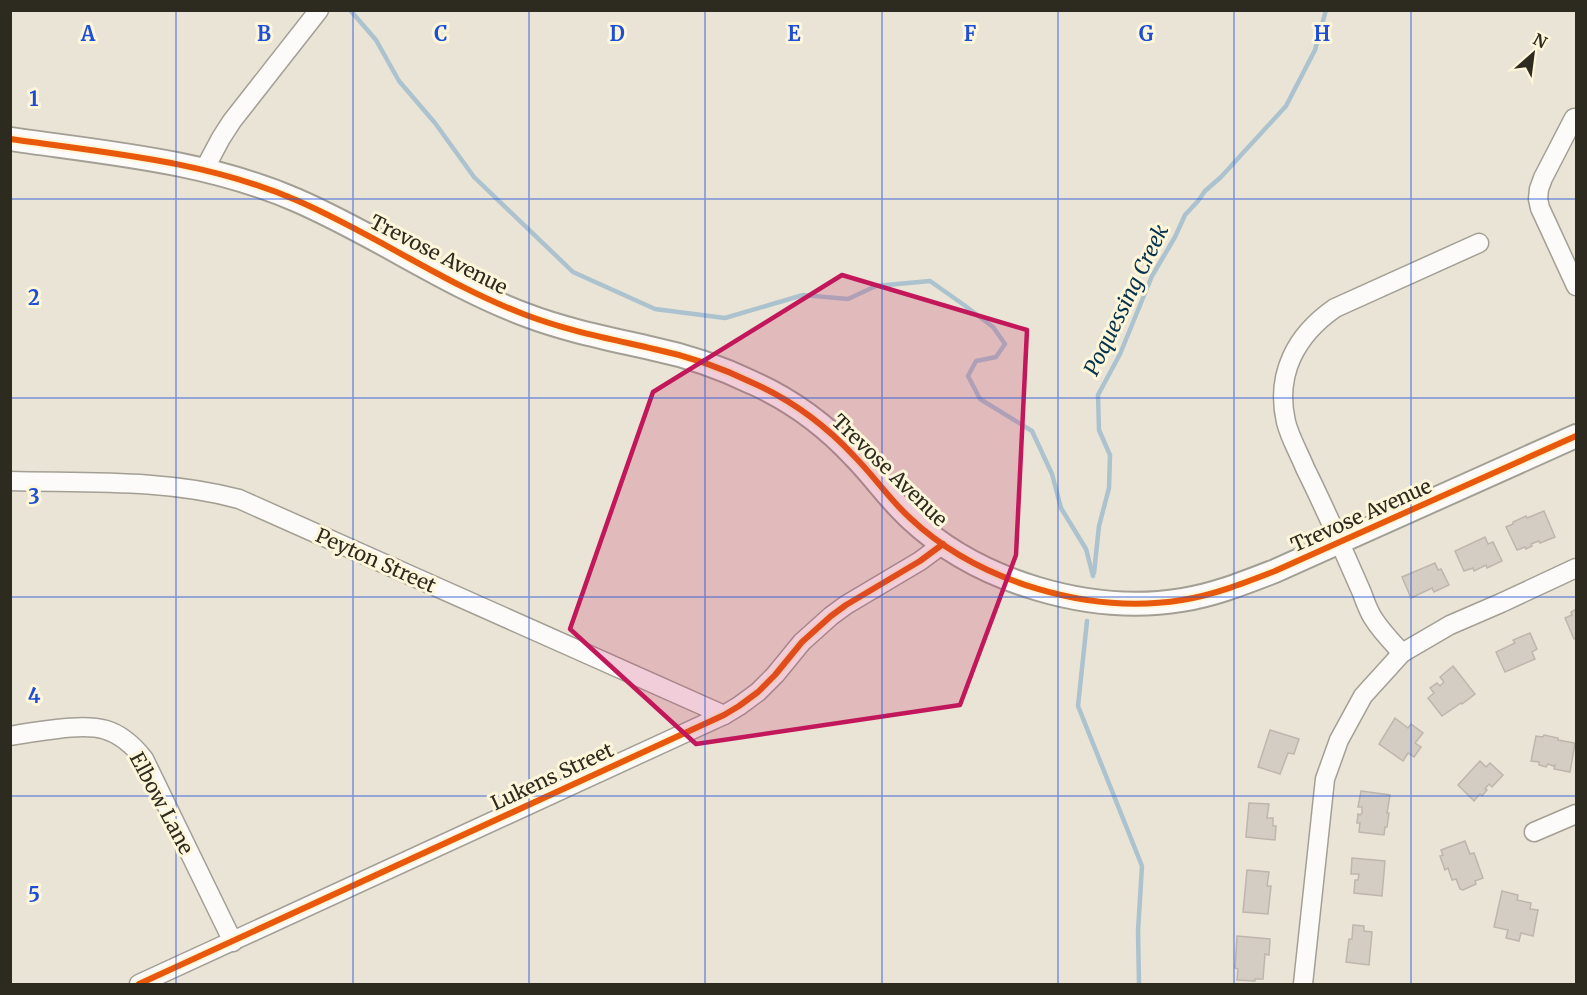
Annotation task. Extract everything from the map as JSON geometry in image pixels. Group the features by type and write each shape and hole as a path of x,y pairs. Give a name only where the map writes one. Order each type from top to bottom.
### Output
{"street":[{"path":"204,170 232,121 319,10"},
{"path":"1574,118 1543,178 1538,199 1576,286"},
{"name":"Trevose Avenue","path":"10,139 162,160 250,183 334,218 479,295 525,315 562,328 693,359 756,384 799,409 838,440 909,517 943,544 973,563 1049,593 1071,598 1104,603 1158,603 1208,594 1275,572 1576,436"},
{"path":"1402,653 1372,616 1293,441 1284,408 1284,383 1288,364 1296,347 1306,333 1335,308 1479,243"},
{"name":"Peyton Street","path":"10,481 156,486 210,491 238,499 724,715"},
{"name":"Lukens Street","path":"139,984 724,715 758,692 802,642 831,616 920,561 943,544"},
{"path":"1303,984 1325,779 1339,740 1363,696 1402,653 1450,625 1576,568"},
{"name":"Elbow Lane","path":"10,736 81,726 96,727 110,731 135,747 144,759 233,942"},
{"path":"1534,832 1576,814"}],"highlighted area":[{"path":"842,275 1027,330 1016,555 960,705 696,744 570,629 653,392"}],"building":[{"path":"1544,511 1555,537 1531,544 1532,546 1526,549 1525,547 1517,550 1506,527 1526,516 1527,518"},
{"path":"1485,537 1488,544 1493,542 1502,561 1487,568 1486,565 1474,571 1473,568 1464,571 1455,551"},
{"path":"1435,563 1438,570 1441,569 1449,585 1434,592 1432,588 1411,598 1402,577"},
{"path":"1576,609 1576,638 1574,639 1565,618 1572,615 1571,612"},
{"path":"1530,633 1537,649 1532,652 1535,659 1505,672 1496,652 1515,643 1513,640"},
{"path":"1453,666 1475,694 1442,716 1428,698 1434,693 1430,688 1437,683 1440,686 1444,682 1440,677"},
{"path":"1395,718 1408,728 1411,724 1423,733 1415,743 1421,747 1414,757 1408,753 1403,761 1379,744"},
{"path":"1270,730 1299,739 1294,754 1288,753 1280,774 1258,767"},
{"path":"1544,735 1575,743 1570,772 1554,769 1555,765 1548,764 1546,767 1539,765 1539,762 1531,761 1536,736 1543,737"},
{"path":"1480,761 1486,767 1490,763 1503,775 1492,787 1489,784 1482,796 1480,794 1474,801 1458,785"},
{"path":"1361,791 1390,795 1384,835 1359,832 1360,823 1357,823 1358,814 1362,813 1362,807 1358,807"},
{"path":"1249,803 1269,804 1267,818 1273,818 1273,826 1276,826 1275,840 1246,837"},
{"path":"1465,841 1470,854 1474,853 1483,878 1463,890 1460,889 1456,879 1452,880 1448,868 1445,870 1440,856 1443,855 1441,850"},
{"path":"1352,858 1385,861 1382,896 1354,893 1355,880 1358,880 1359,874 1351,874"},
{"path":"1247,870 1269,872 1267,886 1271,886 1268,914 1243,912"},
{"path":"1502,891 1518,895 1517,900 1531,903 1530,909 1538,910 1533,936 1521,933 1519,941 1506,938 1508,930 1494,927"},
{"path":"1353,925 1364,926 1364,931 1372,932 1369,965 1346,962"},
{"path":"1237,936 1270,939 1269,955 1265,954 1263,979 1237,980 1238,969 1235,968"}],"waterway":[{"path":"350,10 376,40 399,81 435,123 474,177 573,272 655,309 725,318 803,295 848,299 876,286 930,281 993,327 1005,344 996,357 976,361 968,376 980,399 1032,431 1052,474 1061,508 1086,549 1093,576"},
{"name":"Poquessing Creek","path":"1094,573 1099,526 1109,488 1110,455 1099,430 1098,395 1120,354 1152,276 1185,215 1286,106 1315,50 1326,10"},
{"name":"Poquessing Creek","path":"1087,621 1078,706 1142,866 1138,931 1139,984"}],"cycle path":[{"path":"10,139 156,160 192,167 262,187 325,213 467,289 526,315 574,330 679,355 741,378 781,397 820,424 861,464 902,511 937,541 968,560 1002,576 1037,589 1073,598 1110,603 1147,603 1194,598 1229,588 1275,571 1576,436"},
{"path":"139,984 724,715 758,692 802,642 831,616 920,561 943,544"}]}
